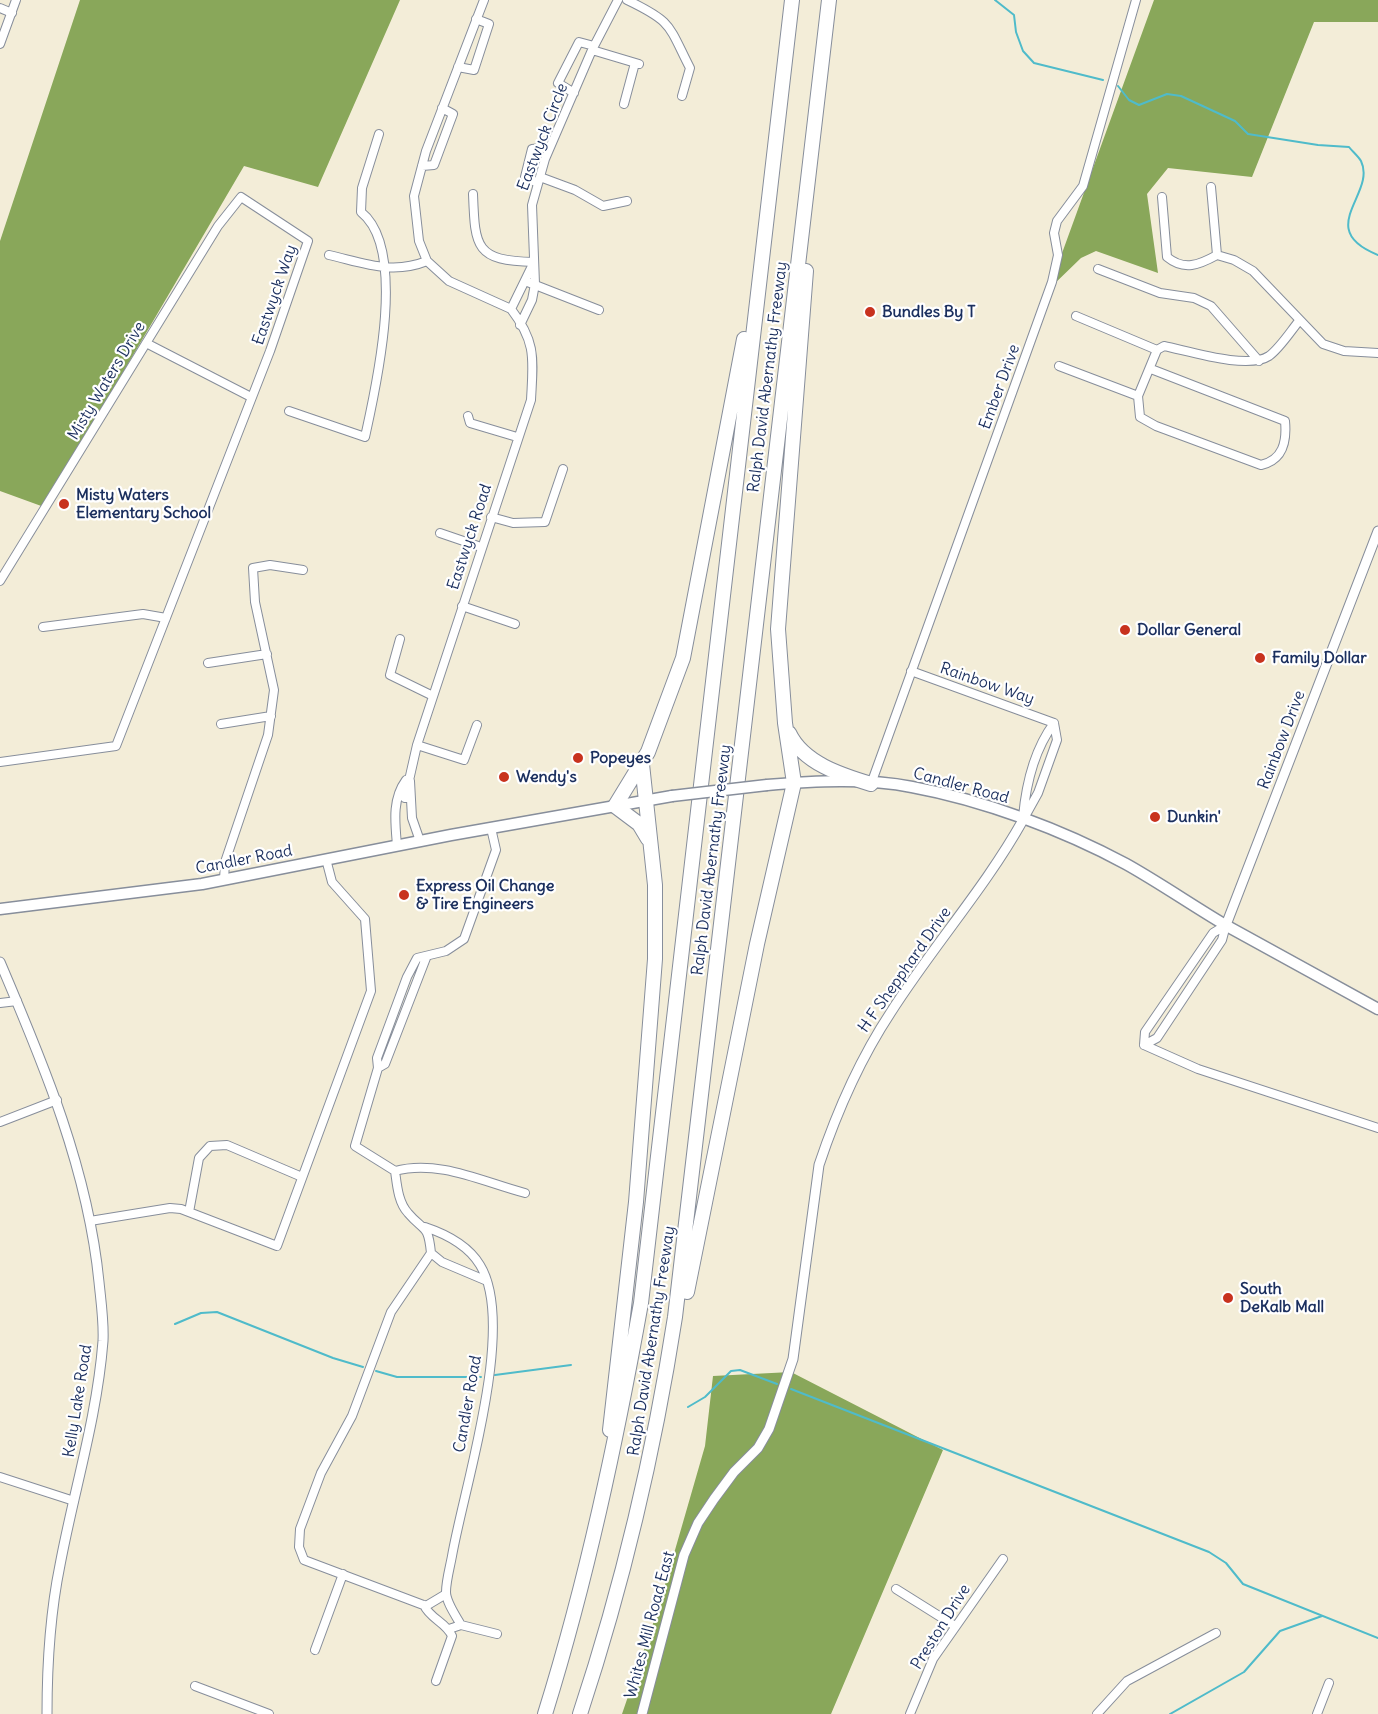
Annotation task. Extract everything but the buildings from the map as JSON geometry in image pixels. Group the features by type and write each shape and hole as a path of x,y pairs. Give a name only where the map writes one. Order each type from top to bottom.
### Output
{"highway":[{"name":"Ralph David Abernathy Freeway","path":"545,1714 590,1560 616,1440 641,1303 792,0"},
{"name":"Ralph David Abernathy Freeway","path":"580,1714 629,1550 658,1420 682,1263 766,524 829,0"},
{"path":"658,1420 758,941 794,783 785,723 778,629 822,62"},
{"path":"650,843 639,824 615,806 642,764 683,658 731,418 768,198"},
{"path":"785,723 801,752 844,775 871,784"},
{"path":"590,1560 609,1438 636,1202 648,1061 656,921 642,764"}],"main road":[{"name":"Candler Road","path":"0,909 224,880 397,845 672,796 794,783 871,784 930,791 1023,820 1086,844 1127,865 1226,925 1378,1009"}],"street":[{"path":"0,44 16,0"},
{"path":"484,0 442,108 414,196 419,241 427,261 449,281 511,309"},
{"name":"Eastwyck Circle","path":"511,309 534,262 532,205 550,147 593,48 618,0"},
{"path":"627,0 664,20 674,34 690,68 682,96"},
{"name":"Ember Drive","path":"871,784 1052,282 1058,255 1054,233 1057,221 1083,186 1136,0"},
{"path":"0,8 12,13"},
{"path":"458,67 474,70 489,24 477,20"},
{"path":"574,93 558,83 579,42 637,64 624,104"},
{"path":"422,166 434,165 453,114 442,108"},
{"path":"289,411 365,437 381,359 386,312 383,267 376,233 361,212 362,188 379,134"},
{"path":"550,147 532,149 525,177 575,190 603,207 627,201"},
{"path":"1211,187 1217,255"},
{"path":"473,194 474,232 479,246 495,258 534,262 535,284 532,300 520,324"},
{"name":"Misty Waters Drive","path":"0,581 218,226 241,197"},
{"name":"Eastwyck Way","path":"0,762 116,746 238,432 308,241 241,197"},
{"path":"1162,197 1167,257 1177,265 1198,265 1217,255 1234,260 1253,271 1323,344 1344,351 1378,353"},
{"path":"329,255 383,267 408,269 427,261"},
{"path":"1098,269 1160,293 1194,298 1211,306 1259,361"},
{"path":"525,282 599,310"},
{"name":"Eastwyck Road","path":"397,845 417,745 531,400 533,350 511,309"},
{"path":"1076,316 1157,350"},
{"path":"1151,369 1285,421 1286,436 1281,452 1272,463 1261,465 1156,426 1140,417 1138,396 1157,350 1164,346 1228,359 1259,361 1271,355 1299,321"},
{"path":"146,343 251,397"},
{"path":"1059,366 1138,396"},
{"path":"468,416 470,423 517,437"},
{"path":"491,517 513,522 545,522 563,469"},
{"name":"Rainbow Drive","path":"1226,925 1378,531"},
{"path":"440,533 481,547"},
{"path":"224,880 225,862 268,735 274,690 255,602 253,568 270,565 303,570"},
{"path":"462,606 515,624"},
{"path":"43,627 143,614 166,618"},
{"path":"400,639 390,675 433,696"},
{"path":"208,663 267,654"},
{"name":"Rainbow Way","path":"911,671 1054,723"},
{"path":"220,724 271,716"},
{"path":"1023,820 1026,788 1044,737 1054,723"},
{"path":"1023,820 1038,793 1057,740 1054,723"},
{"path":"417,745 464,760 477,725"},
{"name":"Eastwyck Road","path":"409,776 399,790 420,841"},
{"name":"H F Shepphard Drive","path":"793,1359 819,1165 828,1137 865,1053 886,1019 998,865 1023,820"},
{"path":"491,828 496,850 464,939 456,947 426,958 417,958 407,977 377,1058 378,1068 355,1146 395,1171 410,1167 431,1167 525,1193"},
{"path":"90,1221 170,1208 189,1212 277,1246 371,991 365,918 332,882 326,859"},
{"path":"1144,1045 1157,1038 1222,940 1226,925"},
{"path":"1144,1045 1145,1032 1213,933 1226,925"},
{"name":"Kelly Lake Road","path":"0,962 57,1100 90,1221 96,1250 103,1340 95,1408 60,1565 49,1636 47,1714"},
{"path":"0,1003 16,1001"},
{"path":"1144,1045 1198,1069 1378,1128"},
{"path":"0,1122 57,1100"},
{"path":"189,1212 199,1158 210,1146 227,1145 302,1177"},
{"path":"395,1171 399,1195 408,1213 425,1227 457,1240 480,1264 487,1281"},
{"path":"425,1227 430,1236 431,1253 391,1312 352,1416 321,1473 300,1528 299,1547 304,1560 424,1605 429,1615 448,1629 452,1639 436,1681"},
{"path":"431,1253 442,1262 487,1281"},
{"name":"Candler Road","path":"446,1594 458,1519 477,1446 493,1341 487,1281"},
{"name":"Whites Mill Road East","path":"642,1714 684,1555 698,1523 714,1499 734,1472 758,1448 769,1429 793,1359"},
{"path":"0,1477 74,1502"},
{"name":"Preston Drive","path":"910,1714 933,1659 1003,1558"},
{"path":"315,1650 343,1574"},
{"path":"896,1588 955,1626"},
{"path":"424,1605 446,1594 461,1625"},
{"path":"448,1629 461,1625 497,1634"},
{"path":"1097,1714 1127,1681 1216,1633"},
{"path":"1317,1714 1329,1683"},
{"path":"195,1686 269,1714"}],"green space":[{"path":"80,0 400,0 318,187 244,166 44,507 0,491 0,241"},
{"path":"1154,0 1378,0 1378,22 1314,22 1252,177 1168,168 1147,194 1158,273 1096,251 1081,258 1049,289"},
{"path":"791,1372 943,1450 831,1714 622,1714 658,1609 705,1446 713,1376"}],"waterway":[{"path":"995,0 1014,15 1016,32 1023,51 1034,63 1103,80"},
{"path":"1118,86 1129,100 1139,105 1167,94 1181,96 1235,121 1248,134 1318,145 1349,147 1361,161 1364,173 1348,223 1350,234 1359,245 1378,255"},
{"path":"175,1324 201,1313 217,1312 333,1358 363,1367"},
{"path":"495,1375 571,1365"},
{"path":"688,1407 705,1397 731,1371 740,1370 777,1384"},
{"path":"376,1371 397,1377 481,1377"},
{"path":"791,1389 1209,1552 1226,1563 1243,1584 1378,1638"},
{"path":"1170,1714 1244,1672 1280,1631 1322,1616"}],"place":[{"name":"Bundles By T","path":"870,312"},
{"name":"Misty Waters Elementary School","path":"64,504"},
{"name":"Dollar General","path":"1125,630"},
{"name":"Family Dollar","path":"1260,658"},
{"name":"Popeyes","path":"578,758"},
{"name":"Wendy's","path":"504,777"},
{"name":"Dunkin'","path":"1155,817"},
{"name":"Express Oil Change & Tire Engineers","path":"404,895"},
{"name":"South DeKalb Mall","path":"1228,1298"}]}
